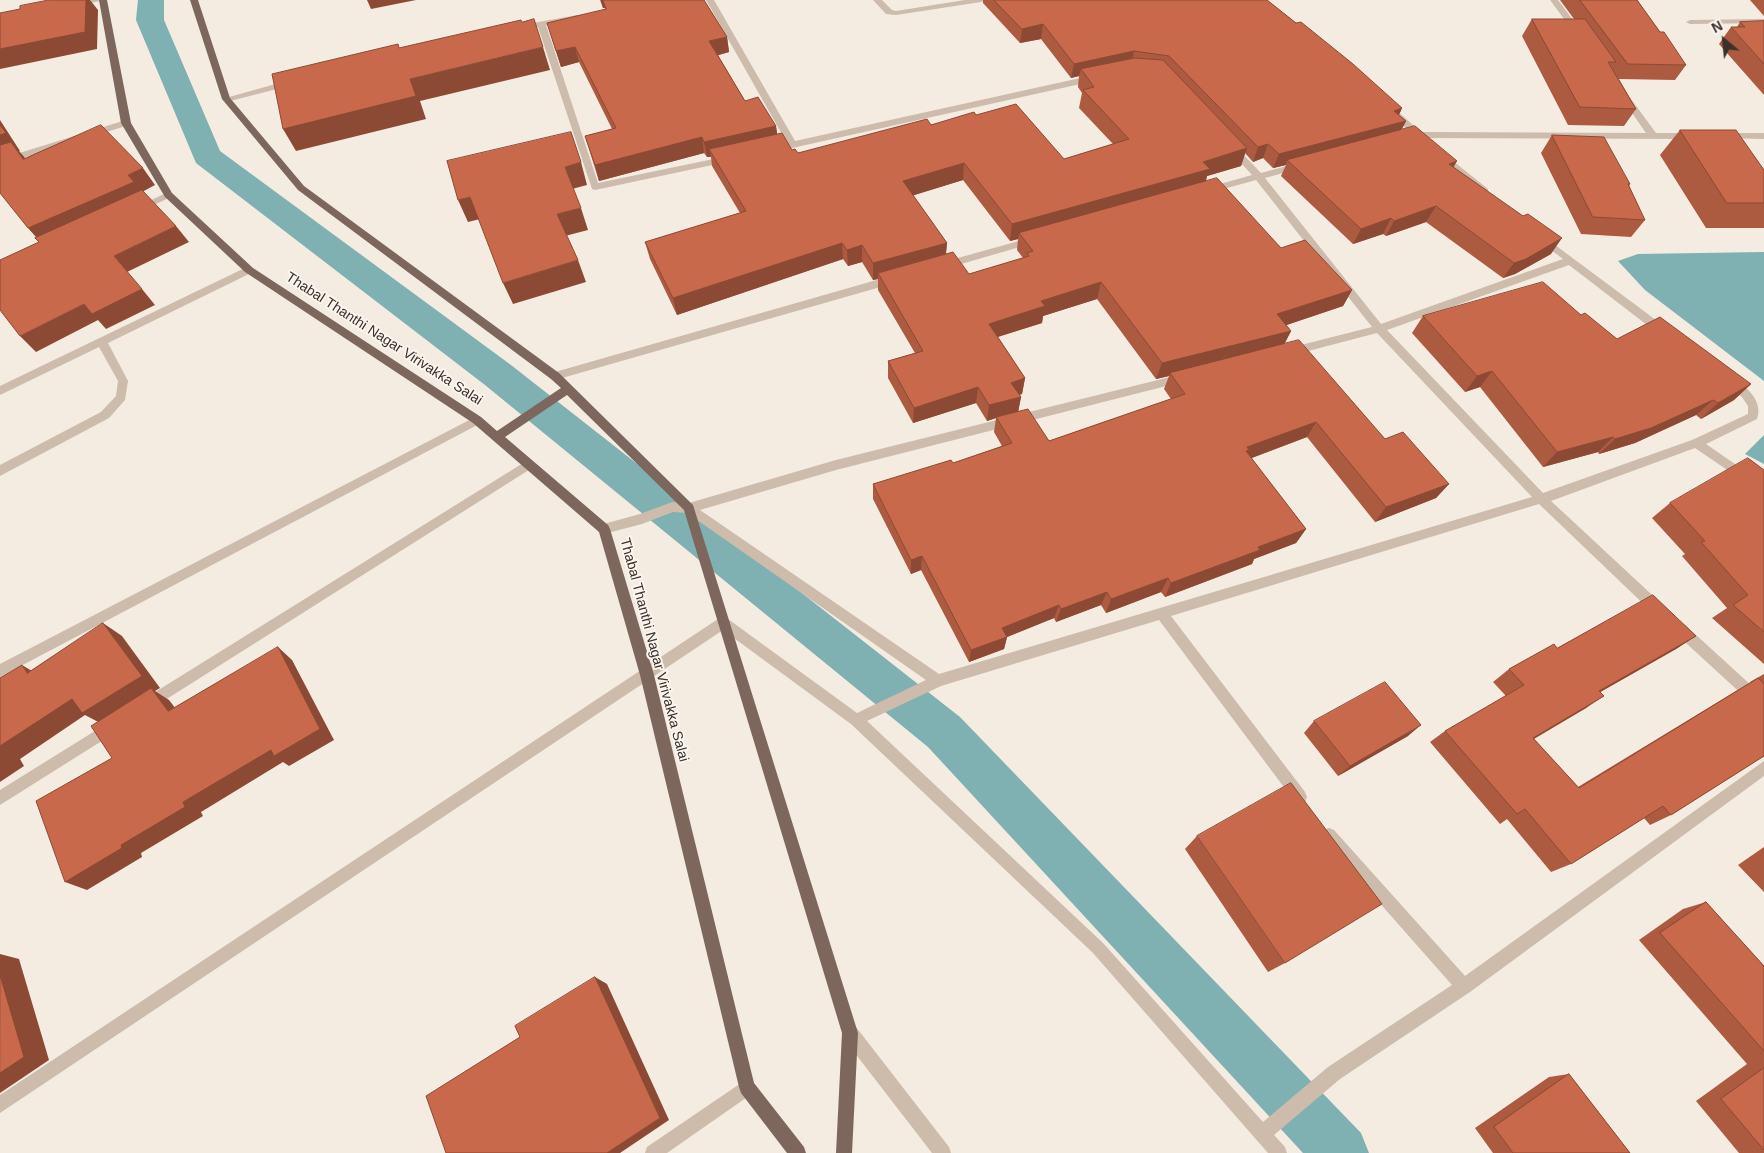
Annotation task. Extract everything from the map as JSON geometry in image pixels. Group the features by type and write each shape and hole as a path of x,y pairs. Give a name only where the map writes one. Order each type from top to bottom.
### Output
{"main road":[{"name":"Thabal Thanthi Nagar Virivakka Salai","path":"102,0 126,123 168,196 249,270 477,420 604,529 647,675 747,1087 798,1153"},
{"path":"194,0 226,98 301,188 555,376 689,508 850,1033 844,1153"},
{"path":"496,437 568,389"}],"street":[{"path":"64,6 102,0"},
{"path":"710,0 792,144"},
{"path":"877,0 889,12 896,13 981,0"},
{"path":"1554,0 1583,40"},
{"path":"522,27 587,15"},
{"path":"1690,22 1764,21"},
{"path":"541,24 595,187 742,156"},
{"path":"761,152 1102,76"},
{"path":"226,98 303,80"},
{"path":"1618,88 1653,136"},
{"path":"1388,108 1413,136 1490,196"},
{"path":"0,162 126,123"},
{"path":"1413,136 1699,136"},
{"path":"1718,136 1764,136"},
{"path":"1226,142 1258,176 1379,329 1541,499 1764,706"},
{"path":"1195,194 1305,164"},
{"path":"132,211 168,196"},
{"path":"1534,233 1677,342"},
{"path":"937,267 1042,237"},
{"path":"1282,353 1379,329 1569,261"},
{"path":"0,391 249,270"},
{"path":"555,376 908,275"},
{"path":"0,471 105,415 121,397 123,381 102,342"},
{"path":"604,529 642,520 672,507 689,508 836,465 1195,375"},
{"path":"858,719 936,682 1541,499 1696,443 1753,416 1754,405 1746,394 1723,377"},
{"path":"0,671 477,420"},
{"path":"1696,443 1764,490"},
{"path":"142,708 528,464"},
{"path":"689,508 936,682"},
{"path":"1162,614 1308,808"},
{"path":"0,1105 723,623 858,719 1098,948 1264,1132 1279,1153"},
{"path":"0,798 126,718"},
{"path":"1264,1132 1334,1073 1464,986 1764,768"},
{"path":"1320,824 1464,986"},
{"path":"850,1033 943,1153"},
{"path":"653,1153 747,1087"}],"water":[{"path":"1764,252 1764,381 1645,290 1618,261 1638,254"},
{"path":"1764,435 1764,464 1745,454"}],"building":[{"path":"49,0 86,0 85,32 0,49 0,13 20,9 20,6"},
{"path":"603,0 704,0 727,37 709,41 745,101 758,97 776,126 704,142 702,137 595,165 585,136 616,128 575,47 556,51 547,23 606,9"},
{"path":"994,0 1267,0 1296,23 1301,22 1353,64 1402,108 1394,111 1406,121 1279,154 1268,144 1258,147 1169,56 1134,51 1074,64 1043,24 1022,29"},
{"path":"1580,0 1637,0 1660,32 1664,32 1686,65 1628,64"},
{"path":"534,19 543,47 410,79 416,96 283,129 272,74 398,44 399,48 521,20 522,22"},
{"path":"1532,19 1585,19 1616,62 1608,62 1636,109 1580,107"},
{"path":"1764,21 1764,64 1731,27 1745,27 1740,22"},
{"path":"1135,58 1163,60 1247,148 1203,162 1210,169 1012,224 964,163 903,181 947,243 873,263 862,245 847,250 842,243 673,298 645,242 746,211 709,149 782,133 792,150 795,149 798,153 927,119 931,125 974,112 976,115 1016,104 1064,159 1129,139 1083,90 1094,87 1081,69"},
{"path":"0,125 6,133 0,135"},
{"path":"101,125 143,168 128,175 134,182 28,228 0,193 0,145 11,142 23,159"},
{"path":"1415,126 1457,161 1449,164 1523,216 1528,214 1562,238 1526,259 1514,263 1436,206 1394,221 1391,218 1361,229 1287,160"},
{"path":"1680,130 1736,130 1764,170 1764,203 1727,203"},
{"path":"571,132 581,162 565,167 581,208 557,214 578,260 503,283 470,197 458,200 447,161"},
{"path":"1552,135 1604,137 1630,184 1628,184 1645,220 1593,217"},
{"path":"1217,178 1281,248 1305,240 1352,290 1277,314 1291,331 1162,363 1101,282 1041,301 1045,306 989,324 1025,378 1011,383 1021,397 989,405 978,387 914,408 888,361 923,351 878,273 953,252 969,274 1029,256 1027,253 1033,251 1019,233"},
{"path":"142,190 176,226 114,256 142,289 92,314 84,304 20,336 0,310 0,260 39,242 35,238"},
{"path":"1543,282 1581,315 1585,313 1617,339 1660,317 1751,384 1718,403 1713,400 1651,428 1615,439 1613,437 1557,452 1492,371 1477,376 1423,316"},
{"path":"1299,340 1385,439 1403,432 1449,484 1386,507 1316,422 1247,447 1249,450 1246,451 1306,529 1258,547 1260,550 1171,583 1168,578 1111,599 1107,592 1061,609 1059,605 1002,628 1007,637 971,650 922,556 911,560 873,484 951,460 953,463 1012,443 996,417 1028,409 1049,441 1185,394 1170,373"},
{"path":"1748,458 1764,470 1764,632 1733,605 1748,595 1701,542 1705,541 1670,503"},
{"path":"1653,595 1696,636 1599,691 1604,696 1533,738 1579,788 1758,678 1764,684 1764,756 1671,815 1663,806 1571,864 1525,809 1517,814 1445,731 1524,685 1509,669 1554,644 1557,648"},
{"path":"103,623 142,676 82,713 72,699 0,746 0,678 22,665 27,673"},
{"path":"278,647 320,729 274,756 271,750 183,802 185,807 121,845 122,848 65,882 36,801 112,758 91,726 151,688 168,711"},
{"path":"1385,682 1421,725 1350,766 1314,721"},
{"path":"1291,783 1382,904 1285,963 1197,836"},
{"path":"1706,902 1764,966 1764,1051 1660,933"},
{"path":"0,975 24,1057 0,1073"},
{"path":"595,977 660,1118 607,1153 446,1153 426,1096 520,1037 515,1026"},
{"path":"1764,1068 1764,1150 1721,1099"},
{"path":"1569,1074 1630,1153 1513,1153 1494,1127"}],"waterway":[{"path":"151,0 150,20 207,156 498,375 944,732 1341,1153"}]}
